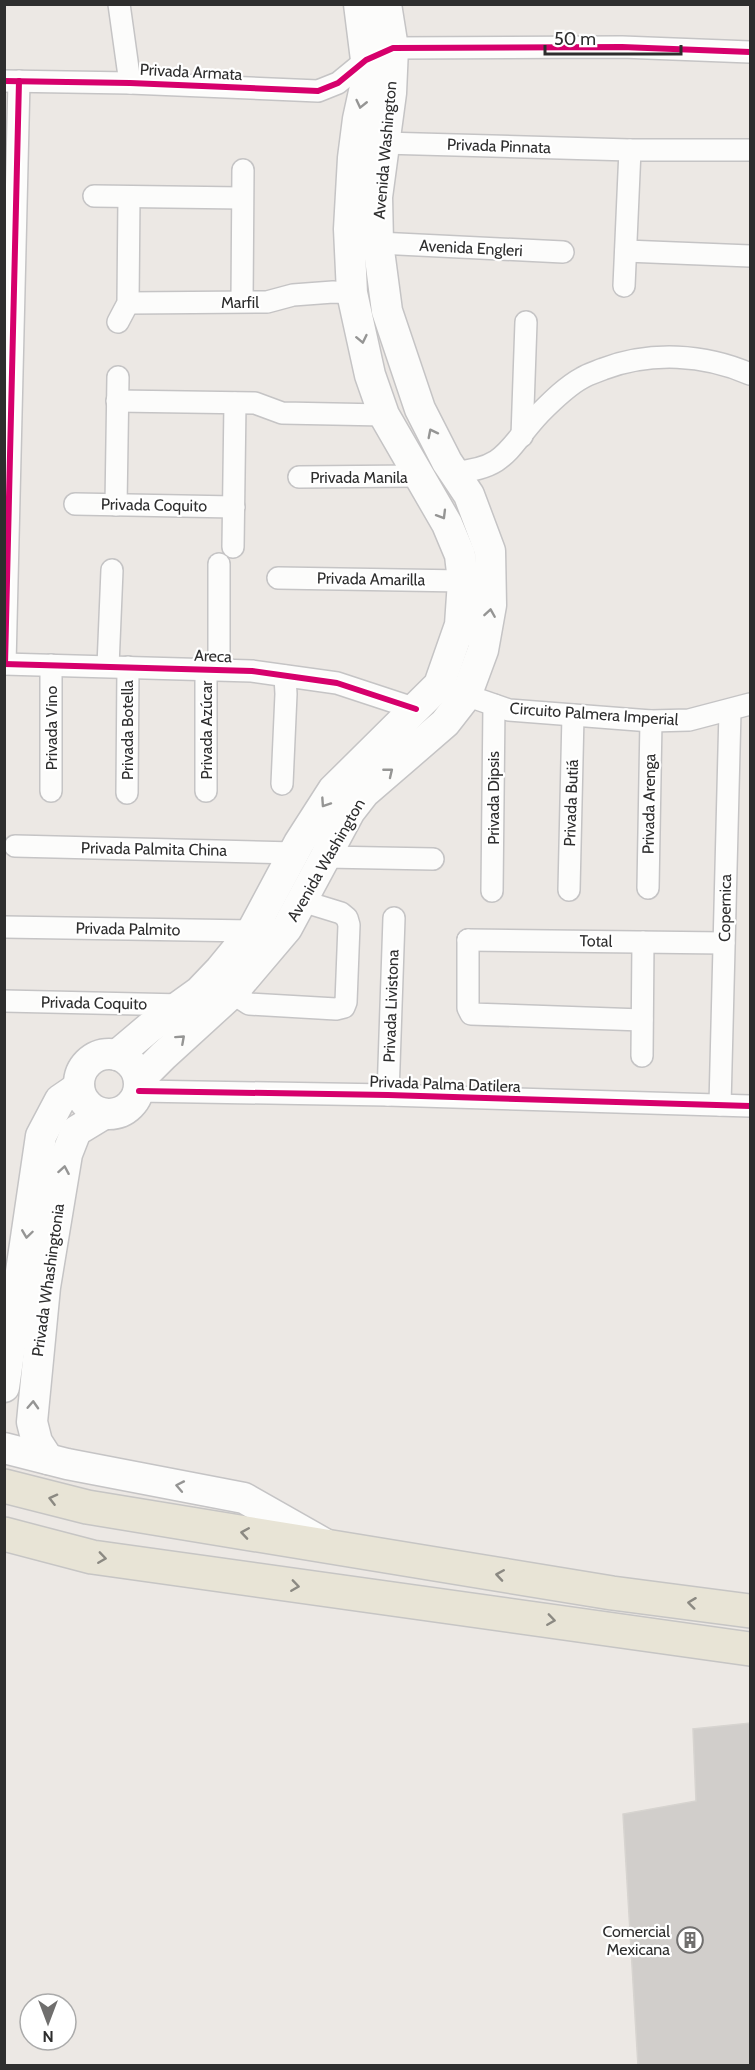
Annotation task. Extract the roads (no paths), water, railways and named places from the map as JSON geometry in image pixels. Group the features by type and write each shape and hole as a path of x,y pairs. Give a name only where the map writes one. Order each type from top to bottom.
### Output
{"main road":[{"name":"Avenida Washington","path":"139,1086 163,1056 232,993 287,928 350,811 364,793 446,723 453,690 463,581 460,555 447,524 384,415 370,375 352,293 349,229 353,158 365,87 366,60 359,4"},
{"name":"Avenida Washington","path":"117,1055 149,1028 183,1005 220,970 252,931 294,853 333,790 416,709 453,690 483,650 491,605 490,551 469,495 420,410 387,311 378,243 377,197 391,93 393,48 386,4"},
{"path":"117,1055 132,1064 139,1086 134,1102 126,1110 115,1114 104,1114 87,1105 81,1096 79,1087 84,1069 90,1062 98,1056 117,1055"},
{"name":"Privada Whashingtonia","path":"4,1387 40,1136 60,1100 79,1087"},
{"name":"Privada Whashingtonia","path":"48,1459 37,1442 32,1422 48,1266 67,1154 76,1131 104,1114"},
{"path":"4,1448 244,1498 330,1546"},
{"path":"4,1486 87,1507 612,1593 750,1611"},
{"path":"4,1534 92,1557 750,1649"}],"street":[{"path":"119,4 130,82"},
{"path":"393,48 622,47 750,52"},
{"name":"Privada Armata","path":"12,81 130,82 318,91 338,82 366,60 393,48"},
{"path":"5,664 12,81"},
{"name":"Privada Pinnata","path":"383,143 622,150 750,150"},
{"path":"622,150 626,251 624,286"},
{"path":"242,301 243,170"},
{"path":"94,196 242,198"},
{"path":"118,322 128,303 129,196"},
{"name":"Avenida Engleri","path":"378,243 563,252"},
{"path":"626,251 750,256"},
{"name":"Marfil","path":"128,303 267,302 293,296 333,292 352,293"},
{"path":"522,436 526,322"},
{"path":"454,472 474,471 493,464 510,452 540,414 582,377 615,364 670,356 733,367 750,375"},
{"path":"116,505 118,377"},
{"path":"117,401 255,402 282,413 384,415"},
{"path":"233,547 235,403"},
{"name":"Privada Manila","path":"299,477 418,476"},
{"name":"Privada Coquito","path":"75,504 234,507"},
{"name":"Privada Azúcar","path":"206,791 219,564"},
{"name":"Privada Botella","path":"112,570 127,793"},
{"name":"Privada Amarilla","path":"278,578 463,581"},
{"name":"Areca","path":"5,664 212,669 285,676 337,683 416,709"},
{"name":"Privada Vino","path":"51,665 51,791"},
{"path":"282,784 285,676"},
{"name":"Circuito Palmera Imperial","path":"453,690 509,710 651,721 689,720 745,707"},
{"name":"Privada Dipsis","path":"492,891 494,705"},
{"name":"Copernica","path":"720,1105 724,943 745,707"},
{"name":"Privada Butiá","path":"569,890 573,715"},
{"name":"Privada Arenga","path":"648,888 651,721"},
{"name":"Privada Palmita China","path":"15,846 294,853"},
{"path":"326,857 433,859"},
{"path":"232,993 249,1004 336,1009 344,1007 349,925 347,918 302,901"},
{"name":"Privada Livistona","path":"388,1095 394,918"},
{"name":"Privada Palmito","path":"4,927 252,931"},
{"name":"Total","path":"642,1020 471,1014 468,1008 462,935 724,943"},
{"path":"642,1056 643,942"},
{"name":"Privada Coquito","path":"4,1001 183,1005"},
{"name":"Privada Palma Datilera","path":"139,1086 750,1106"}],"place":[{"name":"Comercial Mexicana","path":"690,1940"}]}
